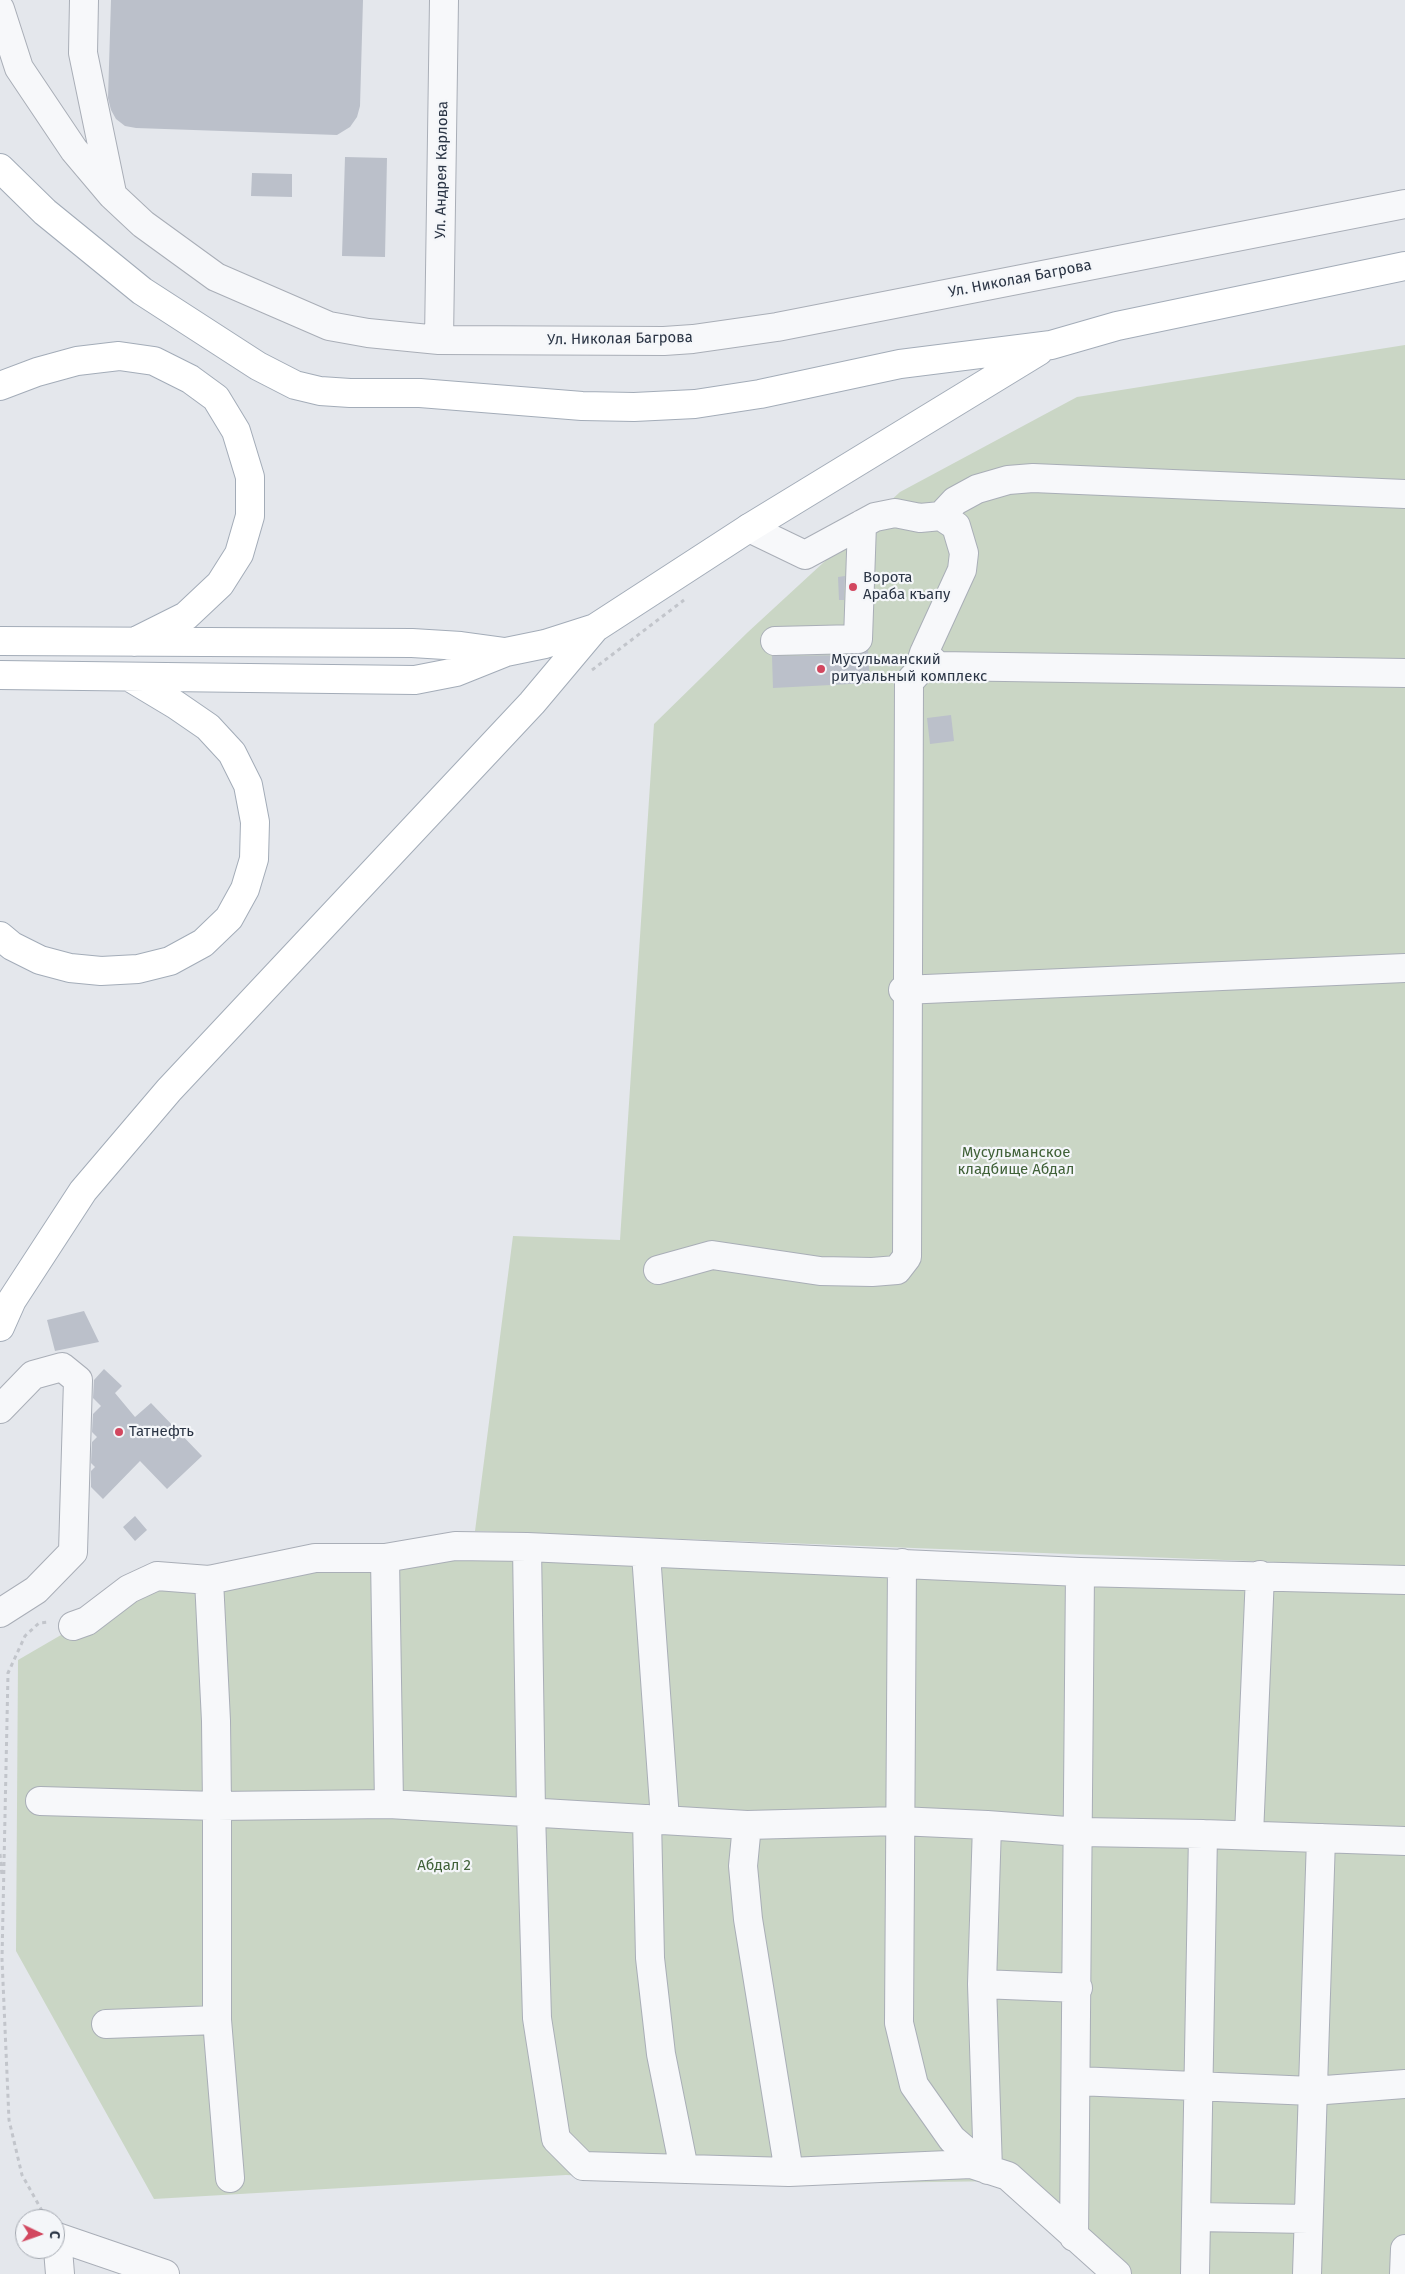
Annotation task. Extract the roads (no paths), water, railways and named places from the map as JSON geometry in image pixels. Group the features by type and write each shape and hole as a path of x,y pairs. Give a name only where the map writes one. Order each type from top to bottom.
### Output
{"main road":[{"path":"0,168 45,212 142,291 258,366 295,384 320,391 420,393 582,406 634,407 677,405 760,394 900,364 1051,344 1117,326 1405,266"},
{"path":"9,675 415,680 456,672 506,652 545,644 595,628 749,528 947,405 1051,344"},
{"path":"0,386 77,360 119,356 154,361 190,379 216,398 236,431 250,477 250,516 239,554 220,584 186,616 134,642"},
{"path":"0,1327 12,1300 83,1191 163,1097 532,703 595,628"},
{"path":"9,641 412,644 461,646 506,652"},
{"path":"0,936 12,946 40,960 70,968 101,972 138,969 170,961 203,943 229,918 246,889 254,859 256,822 248,785 232,753 208,728 176,704 130,677"}],"street":[{"path":"84,0 83,53 112,195"},
{"name":"Ул. Андрея Карлова","path":"439,340 444,0"},
{"name":"Ул. Николая Багрова","path":"0,9 19,68 74,150 112,195 143,224 216,277 330,326 368,333 439,340 664,341 777,327 1405,204"},
{"path":"941,516 955,502 977,489 1008,480 1033,478 1405,494"},
{"path":"658,1270 712,1255 820,1271 872,1272 897,1270 907,1257 906,990 909,682 918,672 924,653 962,570 964,553 956,526 941,516 920,518 895,513 875,517 805,555 749,528"},
{"path":"775,641 858,639 862,524"},
{"path":"924,653 938,666 1405,672"},
{"path":"906,990 1405,968"},
{"path":"0,1409 33,1375 62,1367 78,1380 73,1552 36,1590 0,1613"},
{"path":"73,1626 86,1622 128,1589 157,1576 180,1576 209,1580 315,1558 384,1558 455,1546 527,1547 646,1554 902,1563 1080,1572 1405,1580"},
{"path":"527,1547 531,1812 537,2018 556,2139 583,2166 790,2172 971,2164 1008,2176 1117,2274"},
{"path":"646,1554 656,1819 650,1958 661,2054 684,2169"},
{"path":"384,1558 389,1804"},
{"path":"902,1563 898,2022 914,2085 952,2139 988,2170"},
{"path":"1074,2237 1080,1832 1080,1572"},
{"path":"1250,1835 1260,1575"},
{"path":"209,1580 216,1721 216,2020 230,2178"},
{"path":"40,1801 217,1806 389,1804 747,1825 899,1822 987,1825 1080,1832 1250,1835 1405,1841"},
{"path":"747,1825 743,1866 748,1919 790,2172"},
{"path":"987,1825 982,1984 988,2170"},
{"path":"1195,2274 1203,1834"},
{"path":"1307,2274 1321,1838"},
{"path":"982,1984 1078,1988"},
{"path":"106,2024 216,2020"},
{"path":"1077,2081 1312,2091 1405,2084"},
{"path":"1196,2218 1308,2219"},
{"path":"65,2233 165,2274"},
{"path":"1404,2274 1405,2248"},
{"path":"57,2259 60,2274"}],"place":[{"name":"Ворота Араба къапу","path":"853,587"},
{"name":"Мусульманский ритуальный комплекс","path":"821,669"},
{"name":"Татнефть","path":"119,1432"}],"park label":[{"name":"Мусульманское кладбище Абдал","path":"1016,1162"},
{"name":"Абдал 2","path":"444,1866"}]}
